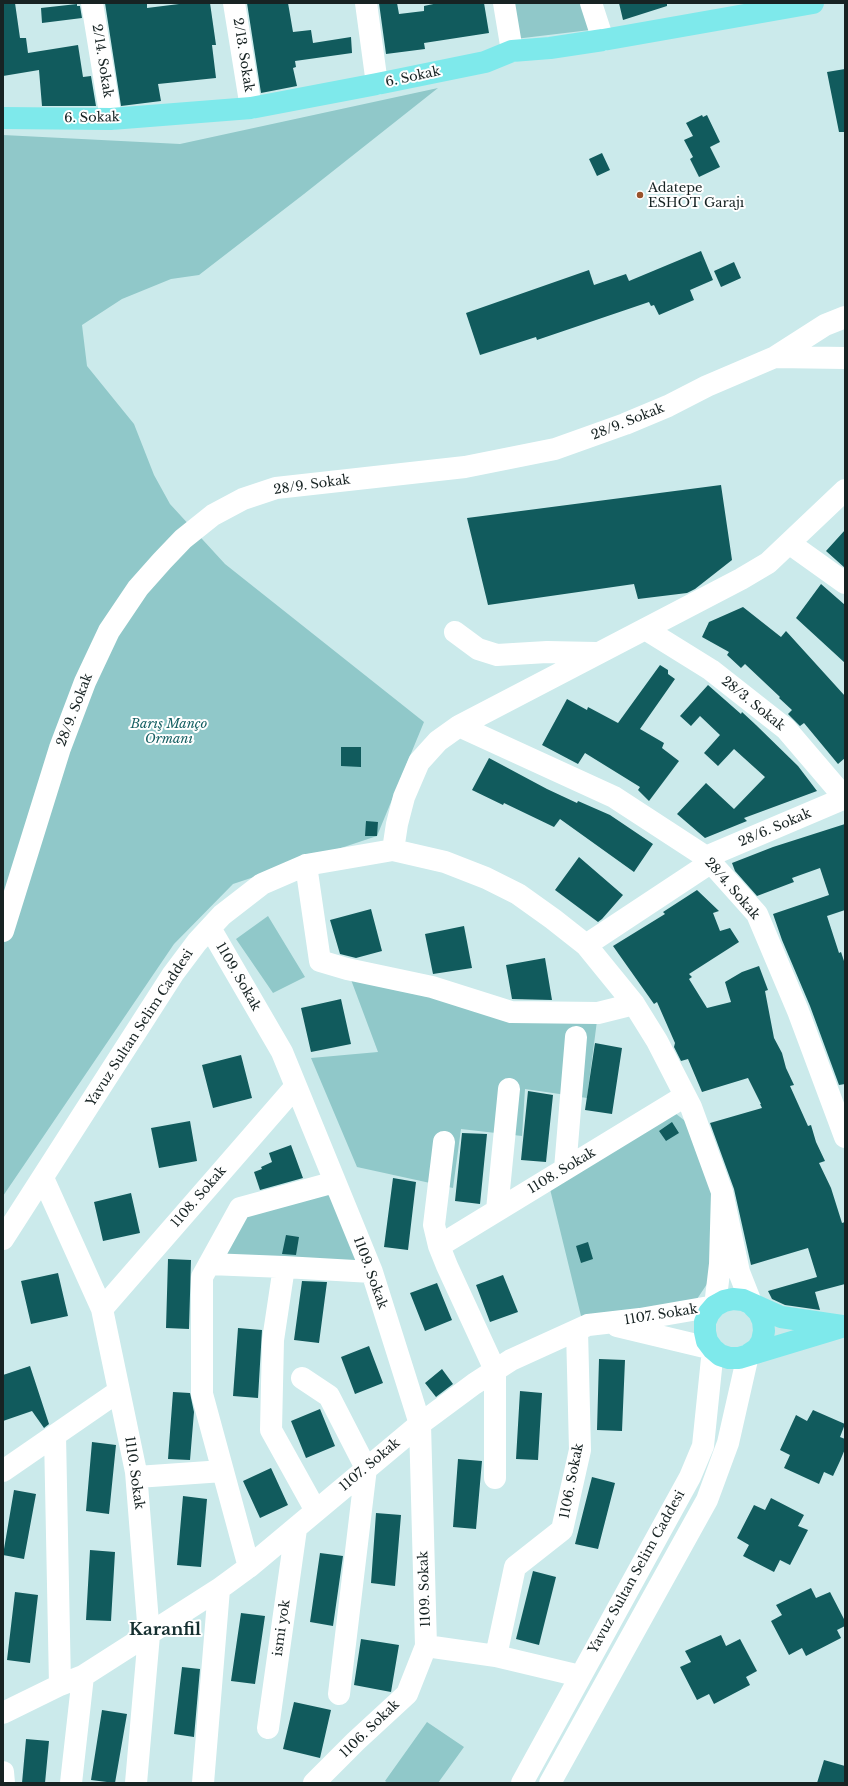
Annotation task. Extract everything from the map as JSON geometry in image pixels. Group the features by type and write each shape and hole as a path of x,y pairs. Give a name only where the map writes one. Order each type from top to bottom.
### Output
{"main road":[{"name":"6. Sokak","path":"5,117 111,119 251,108 485,62 512,51 550,48 603,40 753,9 813,3"},
{"path":"734,1299 743,1300 781,1316 843,1326 739,1358 729,1358 720,1355 712,1349 707,1341 705,1332 705,1322 709,1313 715,1306 724,1301 734,1299"},
{"path":"748,1355 756,1349 762,1341 764,1331 763,1321 759,1312 752,1305"}],"street":[{"name":"2/14. Sokak","path":"92,3 111,119"},
{"name":"2/13. Sokak","path":"234,3 251,108"},
{"path":"366,3 377,84"},
{"path":"504,3 512,51"},
{"path":"591,3 603,40"},
{"name":"28/9. Sokak","path":"3,931 60,748 85,682 109,630 138,588 162,561 183,539 213,515 243,499 276,488 465,467 555,449 632,421 668,406 707,386 775,357 825,325 845,317"},
{"name":"28/9. Sokak","path":"775,357 845,358"},
{"path":"393,850 397,824 404,797 419,762 438,741 459,726 600,653 768,563 845,490"},
{"path":"789,543 845,583"},
{"name":"28/3. Sokak","path":"645,629 711,670 786,729 845,798"},
{"path":"455,632 478,649 497,655 547,652 600,653"},
{"name":"28/4. Sokak","path":"459,726 614,797 708,860 757,914 798,1011 845,1137"},
{"name":"28/6. Sokak","path":"586,945 708,860 845,798"},
{"name":"Yavuz Sultan Selim Caddesi","path":"3,1239 173,974 197,942 222,915 262,884 306,865 393,850 445,862 486,878 518,894 553,918 586,945 634,1004 657,1040 691,1107 722,1192"},
{"path":"306,865 320,961 347,969 432,987 511,1012 598,1013 634,1004"},
{"name":"1109. Sokak","path":"210,928 282,1052 372,1272 420,1424 426,1646"},
{"path":"565,1169 576,1037"},
{"name":"1108. Sokak","path":"102,1309 296,1086"},
{"path":"497,1210 509,1089"},
{"name":"1108. Sokak","path":"439,1246 685,1096"},
{"path":"444,1142 434,1225 439,1246 496,1370 495,1478"},
{"name":"1110. Sokak","path":"43,1178 102,1309 137,1478 149,1635 136,1783"},
{"path":"249,1567 202,1394 202,1277 240,1208 335,1182"},
{"path":"722,1192 738,1272 752,1305"},
{"path":"715,1306 720,1264 722,1192"},
{"path":"209,1264 372,1272"},
{"path":"284,1267 273,1340 271,1430 316,1511"},
{"name":"1107. Sokak","path":"3,1714 60,1685 83,1676 219,1590 296,1529 366,1468 420,1424 512,1360 539,1346 588,1325 640,1319 715,1306"},
{"name":"1107. Sokak","path":"606,1322 712,1349"},
{"name":"1106. Sokak","path":"496,1656 515,1567 562,1530 580,1450 577,1330"},
{"name":"Yavuz Sultan Selim Caddesi","path":"522,1783 690,1478 703,1446 712,1349"},
{"name":"Yavuz Sultan Selim Caddesi","path":"550,1783 707,1500 728,1442 748,1355"},
{"path":"302,1378 329,1396 366,1468 339,1694"},
{"path":"3,1469 119,1391"},
{"path":"55,1435 60,1685"},
{"path":"137,1478 223,1472"},
{"name":"ismi yok","path":"268,1728 296,1529"},
{"path":"203,1783 219,1590"},
{"path":"426,1646 496,1656 580,1676"},
{"name":"1106. Sokak","path":"314,1783 356,1741 407,1694 426,1646"},
{"path":"71,1783 83,1676"},
{"path":"3,1772 4,1783"}],"green space":[{"path":"509,3 583,3 590,30 515,39"},
{"name":"Barış Manço Ormanı","path":"438,88 199,275 171,279 122,299 82,325 87,366 134,424 154,475 170,504 225,564 424,722 377,836 233,884 174,944 3,1196 3,135 180,144"},
{"path":"268,916 305,977 273,993 236,939"},
{"path":"347,969 511,1012 598,1013 587,1098 525,1089 522,1136 461,1129 453,1188 357,1167 311,1058 378,1052"},
{"path":"675,1113 694,1128 716,1192 715,1272 693,1305 582,1320 550,1189"},
{"path":"335,1182 372,1272 209,1264 240,1208"},
{"path":"427,1722 464,1747 438,1783 388,1783 385,1781"}],"building":[{"path":"3,3 15,3 20,38 26,38 28,53 78,45 83,77 91,76 96,106 42,106 39,70 3,76"},
{"path":"105,3 147,3 147,8 187,3 210,3 216,45 212,45 216,78 158,84 161,101 121,106"},
{"path":"247,3 288,3 293,32 311,30 313,43 351,37 352,53 295,61 296,67 293,68 297,86 261,93"},
{"path":"379,3 397,3 399,14 424,11 424,6 438,3 484,3 489,33 424,43 425,49 386,54"},
{"path":"619,3 667,3 667,6 623,20"},
{"path":"77,4 77,6 80,6 82,18 42,23 41,8"},
{"path":"845,69 845,132 839,132 827,72"},
{"path":"702,115 703,117 707,115 720,142 710,147 720,167 699,177 690,159 693,157 684,140 693,136 686,123"},
{"path":"602,153 610,170 597,176 589,159"},
{"path":"701,251 713,280 690,290 694,300 659,315 654,305 651,306 649,302 537,340 536,337 480,355 466,313 589,270 594,285 626,274 629,281"},
{"path":"734,262 741,278 721,287 714,271"},
{"path":"721,485 732,560 695,589 687,593 638,599 634,584 488,605 467,518"},
{"path":"845,530 845,568 826,551"},
{"path":"821,584 845,605 845,663 796,618"},
{"path":"743,607 781,637 786,631 845,696 845,758 838,764 804,723 800,726 788,714 792,710 779,698 780,697 745,664 741,668 727,655 729,652 702,637 709,622"},
{"path":"660,665 668,670 668,674 675,679 640,729 664,743 662,748 679,761 649,801 638,790 640,787 585,753 578,764 542,745 567,699 587,710 588,707 618,723"},
{"path":"708,685 756,725 798,766 817,791 744,818 747,821 705,838 677,814 706,783 734,809 765,777 734,749 718,766 704,753 720,735 700,716 691,726 680,716"},
{"path":"341,747 361,747 361,767 341,766"},
{"path":"489,758 547,789 577,803 578,801 610,815 653,844 634,872 560,819 554,827 504,803 503,805 472,790"},
{"path":"366,821 378,822 377,836 365,836"},
{"path":"845,824 845,910 827,916 839,953 841,952 845,964 845,1084 839,1085 810,1006 782,940 773,914 829,895 820,868 792,878 794,882 757,896 735,871 732,863 773,847"},
{"path":"579,857 623,895 598,922 555,890"},
{"path":"697,890 719,911 713,913 720,931 730,928 739,942 689,974 692,977 689,979 707,1008 731,1002 725,982 742,972 759,966 768,990 765,991 774,1038 782,1053 786,1068 794,1085 790,1086 808,1126 811,1125 816,1142 825,1161 819,1163 831,1188 842,1223 845,1222 845,1284 815,1292 820,1310 785,1305 772,1299 768,1291 817,1277 808,1248 751,1265 734,1189 710,1123 762,1108 748,1078 702,1092 688,1059 681,1061 674,1047 675,1043 657,1002 654,1004 613,946 665,914 663,912"},
{"path":"371,909 382,951 356,958 340,954 330,920"},
{"path":"464,926 472,968 433,974 425,934"},
{"path":"545,958 552,1000 512,999 506,965"},
{"path":"341,999 351,1044 311,1052 301,1008"},
{"path":"595,1043 622,1048 612,1114 585,1110"},
{"path":"241,1055 252,1098 213,1108 202,1065"},
{"path":"528,1091 553,1095 546,1162 521,1160"},
{"path":"190,1121 197,1161 159,1168 151,1128"},
{"path":"672,1122 679,1133 666,1141 659,1131"},
{"path":"462,1133 487,1134 480,1204 455,1201"},
{"path":"291,1145 303,1178 260,1190 254,1172 262,1169 261,1167 272,1162 269,1153"},
{"path":"393,1178 416,1182 408,1250 384,1247"},
{"path":"131,1193 140,1233 103,1241 94,1202"},
{"path":"286,1235 299,1237 296,1255 282,1254"},
{"path":"588,1242 593,1259 581,1263 576,1246"},
{"path":"168,1259 191,1260 189,1329 166,1328"},
{"path":"58,1273 68,1316 31,1324 21,1281"},
{"path":"503,1275 518,1312 490,1322 476,1285"},
{"path":"302,1281 327,1282 319,1343 294,1340"},
{"path":"437,1283 452,1320 425,1331 410,1293"},
{"path":"238,1328 262,1330 258,1398 233,1396"},
{"path":"369,1346 383,1383 355,1394 341,1357"},
{"path":"599,1359 625,1360 622,1431 597,1430"},
{"path":"30,1366 49,1424 44,1428 32,1411 3,1421 3,1375"},
{"path":"442,1369 453,1384 436,1397 425,1383"},
{"path":"520,1391 542,1393 538,1460 516,1459"},
{"path":"173,1392 190,1393 194,1412 190,1460 168,1459"},
{"path":"320,1409 335,1446 306,1458 291,1421"},
{"path":"813,1410 845,1424 840,1437 845,1439 845,1449 840,1461 833,1476 824,1472 819,1484 784,1468 790,1455 780,1450 796,1415 807,1421"},
{"path":"92,1442 116,1445 109,1514 86,1511"},
{"path":"458,1459 482,1461 476,1529 453,1527"},
{"path":"271,1468 288,1505 260,1518 243,1481"},
{"path":"592,1477 615,1483 598,1549 575,1544"},
{"path":"14,1490 36,1494 24,1559 3,1555"},
{"path":"183,1496 207,1499 201,1567 177,1565"},
{"path":"771,1498 804,1515 798,1526 808,1530 790,1565 780,1560 774,1572 743,1556 749,1545 737,1538 754,1505 765,1510"},
{"path":"376,1513 401,1515 395,1586 371,1583"},
{"path":"90,1550 115,1552 111,1621 86,1620"},
{"path":"320,1553 343,1556 333,1626 310,1622"},
{"path":"533,1571 556,1577 539,1645 516,1639"},
{"path":"811,1588 816,1598 830,1592 845,1621 845,1626 837,1630 841,1638 806,1656 802,1648 789,1655 771,1621 782,1615 776,1605"},
{"path":"15,1592 38,1595 30,1663 7,1660"},
{"path":"241,1613 265,1616 255,1684 231,1681"},
{"path":"721,1635 726,1646 740,1639 757,1671 746,1677 750,1685 714,1704 709,1694 697,1700 680,1667 691,1662 685,1651"},
{"path":"361,1639 399,1645 391,1692 354,1685"},
{"path":"182,1667 200,1669 194,1737 174,1734"},
{"path":"294,1702 331,1710 320,1758 283,1749"},
{"path":"102,1710 127,1714 115,1783 91,1780"},
{"path":"26,1739 49,1741 45,1783 22,1783"},
{"path":"824,1760 845,1766 845,1783 817,1783"}],"place":[{"name":"Adatepe ESHOT Garajı","path":"640,195"}],"district":[{"name":"Karanfil","path":"165,1630"}]}
